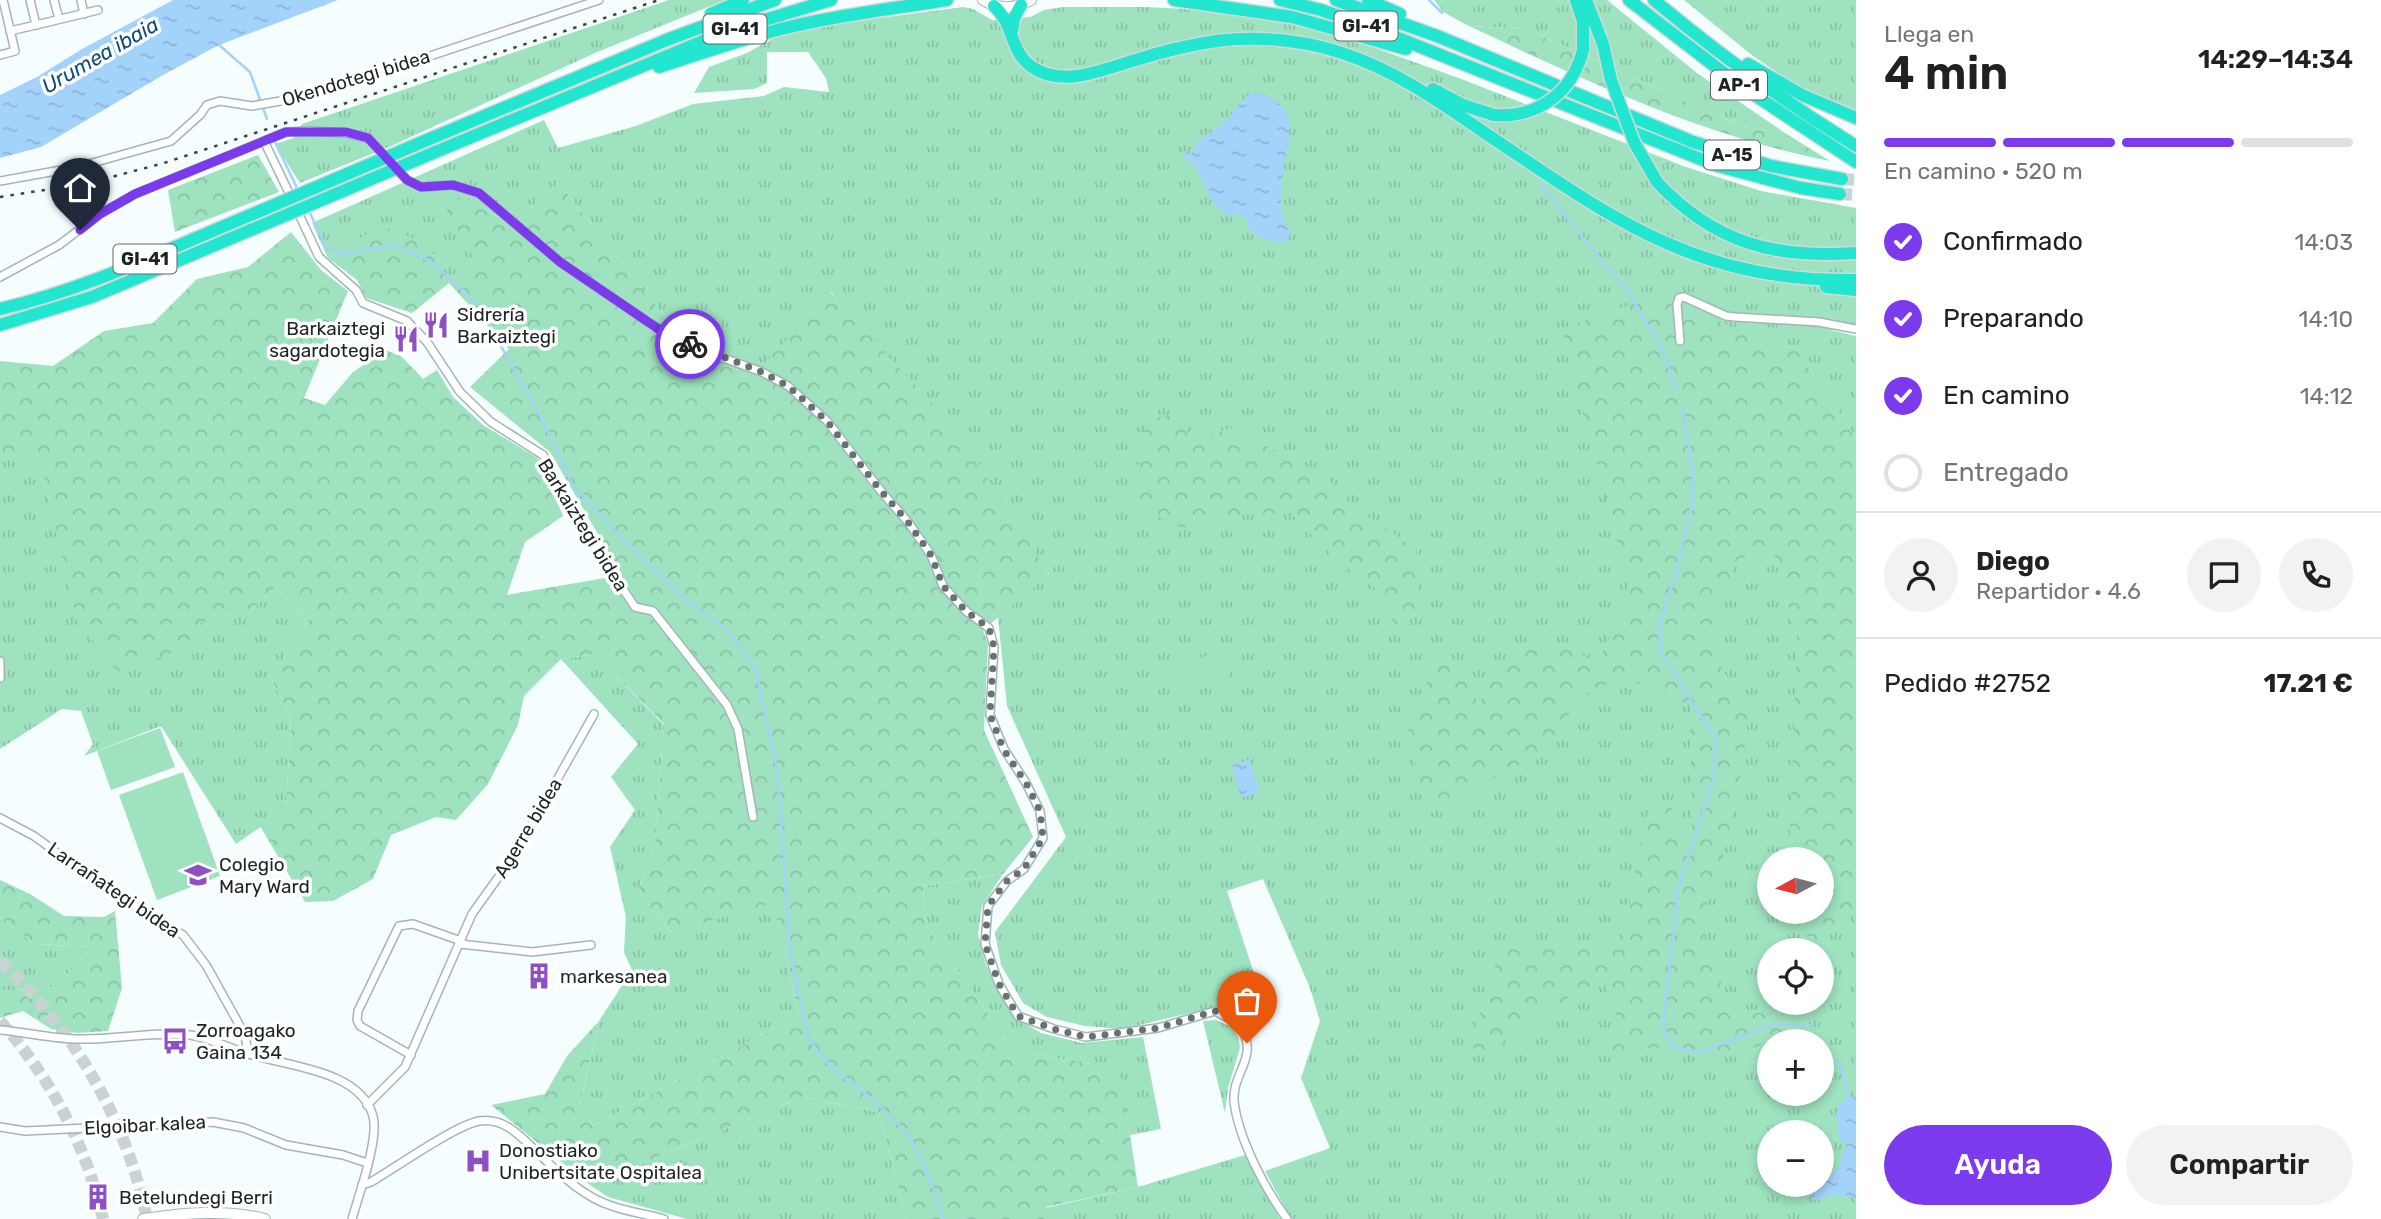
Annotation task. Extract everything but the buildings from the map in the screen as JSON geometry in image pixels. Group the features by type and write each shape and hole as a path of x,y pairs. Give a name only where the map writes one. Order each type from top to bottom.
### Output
{"highway":[{"path":"669,39 681,26 743,0"},
{"name":"GI-41","path":"0,309 97,279 669,39 775,0"},
{"name":"GI-41","path":"0,325 92,297 724,32 831,0"},
{"path":"641,67 657,68 728,44 816,22 947,0"},
{"path":"1174,0 1292,17 1433,57 1450,58"},
{"name":"GI-41","path":"1280,0 1378,30 1450,58"},
{"name":"GI-41","path":"1336,0 1437,36"},
{"path":"1368,0 1424,25 1437,36"},
{"path":"1415,86 1429,88 1463,105 1494,115 1525,113 1552,100 1573,77 1583,50 1583,22 1576,0"},
{"path":"1586,0 1634,142 1657,182 1674,200 1695,217 1757,247 1813,255 1856,253"},
{"name":"AP-1","path":"1629,0 1738,84 1856,162"},
{"name":"AP-1","path":"1654,0 1703,41 1796,109 1856,146"},
{"path":"989,3 1005,17 1021,57 1036,69 1050,75 1068,76 1095,72 1199,44 1240,40 1282,41 1342,53 1415,86 1588,202 1639,232 1711,261 1786,277 1856,280"},
{"path":"1012,32 1014,18 1026,3"},
{"path":"1666,9 1780,84 1856,118"},
{"name":"A-15","path":"1437,36 1703,145 1770,166 1842,178"},
{"name":"A-15","path":"1450,58 1718,166 1790,186 1840,194"},
{"path":"1786,277 1798,284 1856,290"}],"main road":[{"path":"989,3 1008,8 1026,3"},
{"path":"143,1219 213,1212 265,1219"}],"street":[{"path":"0,55 15,51 3,0"},
{"path":"30,0 36,25"},
{"path":"54,0 59,19"},
{"path":"80,0 84,13"},
{"name":"Okendotegi bidea","path":"0,181 46,174 171,141 201,115 207,105 220,102 252,106 309,96 599,0"},
{"path":"10,31 98,10"},
{"path":"0,277 59,245 100,214 135,194 286,132 346,132 368,138 407,180 421,187 453,185 479,193 560,262 660,330 762,372 788,386 827,421 908,522 931,555 943,586 966,611 989,628 994,647 990,715 1004,750 1026,783 1040,811 1043,838 1024,869 1007,881 988,906 985,944 999,984 1018,1016 1086,1037 1158,1028 1215,1011 1239,1024 1248,1049 1234,1096 1236,1113 1252,1157 1287,1219"},
{"name":"Barkaiztegi bidea","path":"264,141 309,238 326,265 356,290 366,305 407,320 427,342 460,392 491,422 543,455 575,518 635,607 653,611 727,705 738,729 754,817"},
{"path":"1680,341 1677,304 1679,298 1684,297 1735,317 1819,322 1856,329"},
{"path":"0,661 0,678"},
{"name":"Agerre bidea","path":"368,1105 405,1067 472,914 517,852 594,713"},
{"name":"Larrañategi bidea","path":"0,818 34,836 111,892 183,936 206,965 245,1035 248,1054"},
{"path":"411,1055 360,1026 357,1020 358,1011 399,926 413,924 460,943 532,952 591,945"},
{"path":"0,1030 76,1040 179,1034 206,1039 248,1054 336,1078 352,1087 368,1105 375,1131 352,1219"},
{"path":"362,1185 372,1182 461,1128 479,1121 488,1121 509,1126 573,1184 595,1199 664,1219"},
{"name":"Elgoibar kalea","path":"0,1127 25,1131 214,1122 244,1128 286,1145 343,1155 367,1163"}],"green space":[{"path":"669,0 725,0 595,53 391,146 300,183 275,144 294,138 302,124"},
{"path":"1434,0 1607,0 1697,73 1785,133 1743,127 1526,29 1469,26 1443,12"},
{"path":"1684,0 1856,0 1856,126 1753,56"},
{"path":"963,7 973,9 992,20 1030,17 1044,10 1063,7 1146,7 1205,10 1287,21 1367,45 1464,80 1686,167 1761,191 1856,208 1856,326 1834,322 1831,330 1856,336 1856,438 1796,349 1740,331 1737,560 1773,550 1797,636 1856,632 1856,1219 1291,1219 1265,1171 1330,1148 1301,1078 1320,1021 1310,988 1263,879 1227,891 1260,992 1254,1010 1237,1016 1216,1007 1122,1029 1085,1026 1047,1017 1023,1003 1001,965 995,932 1066,837 1007,706 998,617 1049,574 831,292 756,374 687,346 559,183 510,226 470,198 440,198 474,258 449,282 382,226 328,258 312,223 544,120 558,148 636,126 693,104 764,96 784,87 829,92 826,78 808,52 767,52 767,83 754,89 694,93 709,67 747,53 776,37 812,27"},
{"path":"1469,26 1526,29 1743,127 1785,133 1830,161 1736,137 1691,122 1557,67"},
{"path":"258,155 279,192 175,232 168,190"},
{"path":"559,183 687,346 755,374 830,292 958,431 1049,575 983,630 988,644 984,730 1033,837 1003,874 923,886 926,925 1013,1050 1120,1069 1138,1187 1046,1207 1044,1219 906,1219 879,1112 802,1097 590,1185 491,1105 545,1094 567,1056 599,1021 580,1103 593,1126 799,1015 773,903 670,932 638,891 655,842 664,724 595,654 561,659 524,696 518,725 488,784 456,820 436,817 391,835 373,879 333,901 305,902 260,826 286,809 291,718 271,678 310,618 275,588 253,609 199,623 200,644 117,672 77,620 37,450 0,460 0,361 53,366 104,331 153,323 197,279 248,267 291,232 321,270 348,291 304,398 325,405 353,372 386,350 402,357 423,379 437,370 453,397 483,425 538,458 563,516 525,542 507,595 622,575 550,452 470,387 509,349 449,283 412,313 366,298 357,280 328,258 382,226 428,244 449,282 474,258 439,197 470,198 510,226"},
{"path":"1662,294 1740,331 1796,349 1856,438 1856,904 1826,938 1811,938 1791,929 1791,924 1834,924 1834,847 1789,847 1797,637 1773,551 1737,560 1715,610 1722,669 1749,708 1743,766 1717,884 1700,920 1717,976 1740,1015 1777,1015 1793,1029 1757,1029 1757,1046 1731,1056 1668,1047 1604,1052 1617,1019 1606,984 1581,989 1488,1052 1469,1046 1503,942 1621,950 1644,826 1653,796 1671,804 1678,828 1692,833 1690,705 1623,677 1579,697 1550,749 1468,791 1448,822 1419,780 1408,729 1443,642 1479,704 1513,645 1571,646 1596,664 1631,596 1562,329"},
{"path":"1182,412 1190,442 1230,428 1325,476 1354,507 1416,549 1420,605 1393,628 1388,598 1336,560 1291,513 1250,514 1181,528 1132,503 1146,420"},
{"path":"37,449 77,619 198,623 253,609 275,588 310,618 271,678 291,718 286,809 236,844 161,726 84,756 93,744 81,711 62,709 0,749 0,460"},
{"path":"1224,652 1229,677 1179,688 1175,663"},
{"path":"595,654 664,725 655,842 638,891 670,932 773,902 799,1015 593,1126 580,1104 599,1021 632,970 624,952 626,917 610,847 635,810 611,777 638,744 561,659"},
{"path":"160,728 175,767 111,790 97,751"},
{"path":"183,772 220,876 157,900 119,795"},
{"path":"1003,874 982,906 978,934 986,965 1013,1016 1041,1033 1082,1043 1143,1037 1161,1129 1130,1135 1119,1069 1013,1050 926,925 923,886"},
{"path":"0,880 30,894 64,916 104,917 115,911 122,988 108,1031 77,1033 51,1029 23,1011 0,1018 0,991 56,987 92,947 34,944 0,916"},
{"path":"0,916 34,944 92,947 56,987 0,991"},
{"path":"1216,1020 1232,1027 1240,1048 1228,1088 1225,1113 1203,1021"},
{"path":"802,1097 879,1112 906,1219 687,1219 608,1197 590,1185"},
{"path":"1245,1155 1280,1219 1044,1219 1045,1208 1138,1187"}],"water":[{"name":"Urumea ibaia","path":"173,0 338,0 219,45 41,147 0,158 0,95"},
{"path":"1252,92 1275,100 1284,109 1289,120 1281,203 1282,213 1291,234 1285,243 1265,239 1249,230 1245,217 1228,215 1213,203 1196,167 1183,156 1184,151 1192,154 1199,141 1219,127"},
{"path":"1249,760 1259,793 1241,798 1232,765"},
{"path":"1848,1098 1856,1098 1856,1198 1834,1195 1834,1172 1846,1145 1839,1139 1836,1113 1839,1104"}],"waterway":[{"path":"1429,0 1442,13"},
{"path":"219,45 250,72 267,119"},
{"path":"275,142 298,190"},
{"path":"1540,184 1621,281 1662,348 1676,390"},
{"path":"309,211 327,249 342,254 393,245 431,261 476,302 541,417 573,485 618,535 679,594 728,630 755,667 778,774 790,952 809,1040 832,1068 874,1100 910,1136 936,1194 943,1219"},
{"path":"1683,409 1693,473 1693,502 1677,569 1659,626 1660,651 1715,738 1715,773 1678,889 1663,1025 1671,1046 1698,1053 1774,1024 1810,1025"},
{"path":"1838,1061 1851,1100"}],"tunnel":[{"path":"1842,179 1856,180"},
{"path":"1840,194 1856,195"},
{"path":"0,961 51,1016 94,1079 126,1147 147,1219"},
{"path":"0,1021 51,1089 87,1165 103,1219"}],"railway":[{"path":"0,197 89,183 164,163 659,0"}],"way so far":[{"path":"690,344 762,372 788,386 827,421 908,522 931,555 943,586 966,611 989,628 994,647 990,715 1004,750 1026,783 1040,811 1043,838 1024,869 1007,881 988,906 985,944 999,984 1018,1016 1086,1037 1158,1028 1215,1011 1239,1024 1247,1043"}],"place":[{"name":"Sidrería Barkaiztegi","path":"436,325"},
{"name":"Barkaiztegi sagardotegia","path":"406,339"},
{"name":"Colegio Mary Ward","path":"198,875"},
{"name":"markesanea","path":"539,976"},
{"name":"Zorroagako Gaina 134","path":"175,1041"},
{"name":"Donostiako Unibertsitate Ospitalea","path":"478,1161"},
{"name":"Betelundegi Berri","path":"98,1197"}],"route":[{"path":"80,230 100,214 135,194 286,132 346,132 368,138 407,180 421,187 453,185 479,193 560,262 660,330 690,344"}]}
